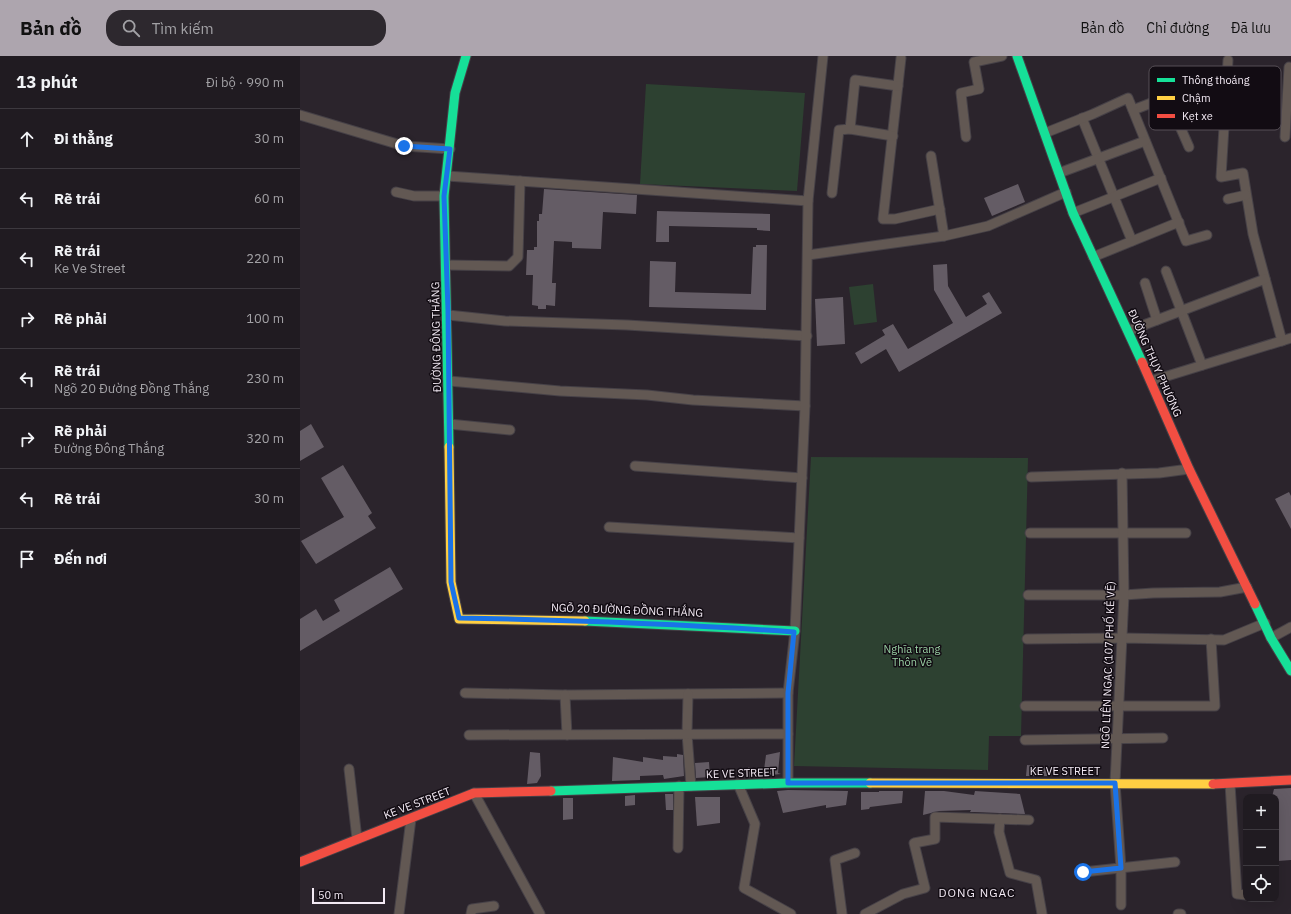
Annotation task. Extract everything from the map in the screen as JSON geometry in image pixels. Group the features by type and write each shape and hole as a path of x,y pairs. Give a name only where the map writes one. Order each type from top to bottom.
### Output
{"street":[{"name":"ĐƯỜNG ĐÔNG THẮNG","path":"459,618 451,582 448,315 444,196 448,176 455,93 466,56"},
{"path":"788,783 788,693 794,632 805,406 808,201 823,56"},
{"path":"966,137 961,93 979,89 974,62 1002,56"},
{"name":"ĐƯỜNG THỤY PHƯƠNG","path":"1017,56 1073,213 1092,257 1151,381 1189,469 1271,638 1291,671"},
{"path":"901,58 883,219 895,219 940,209"},
{"path":"1228,60 1228,66"},
{"path":"1285,137 1290,67"},
{"path":"850,129 855,80 898,86"},
{"path":"1045,133 1128,98 1186,241 1207,235"},
{"path":"1132,110 1149,104"},
{"path":"300,115 404,146 450,149"},
{"path":"1082,118 1132,241"},
{"path":"832,193 839,130 850,129 893,136"},
{"path":"1182,130 1189,147"},
{"path":"1151,381 1287,339 1265,279 1253,234 1243,173 1221,178 1224,130"},
{"path":"1059,173 1145,141"},
{"path":"932,156 944,236"},
{"path":"448,176 808,201"},
{"path":"1073,213 1161,178"},
{"path":"446,265 509,266 518,257 520,181"},
{"path":"396,192 414,196 444,196"},
{"path":"808,255 944,236 988,226 1066,192"},
{"path":"1228,199 1246,195"},
{"path":"1092,257 1179,222"},
{"path":"1166,270 1180,311 1202,366"},
{"path":"1128,331 1265,279"},
{"path":"1145,283 1157,320"},
{"path":"448,315 505,321 627,325 806,336"},
{"path":"449,381 560,391 647,394 693,400 805,406"},
{"path":"449,424 510,430"},
{"path":"635,466 802,478"},
{"path":"1031,477 1159,473 1189,469"},
{"name":"NGÕ LIÊN NGẠC (107 PHỐ KẺ VẼ)","path":"1121,905 1121,868 1115,783 1124,595 1122,473"},
{"path":"609,527 799,538"},
{"path":"1030,533 1186,533"},
{"path":"1028,595 1124,595 1153,592 1220,592 1247,587"},
{"name":"NGÕ 20 ĐƯỜNG ĐỒNG THẮNG","path":"459,618 674,623 794,632"},
{"path":"1027,639 1122,638 1224,640 1265,623"},
{"path":"1271,638 1291,627"},
{"path":"1025,706 1215,706 1211,639"},
{"path":"465,693 565,695 788,693"},
{"path":"688,694 687,734 691,786"},
{"path":"565,695 567,734"},
{"path":"469,735 788,734"},
{"path":"1025,740 1163,738"},
{"path":"349,769 357,839"},
{"name":"KE VE STREET","path":"300,862 474,793 788,783 1230,784 1291,780"},
{"path":"738,784 755,824 744,888 791,914"},
{"path":"1230,784 1237,894 1243,895"},
{"path":"678,848 679,786"},
{"path":"474,793 540,914"},
{"path":"864,914 902,894 925,888 914,843 936,839 935,817 1028,820"},
{"path":"399,914 410,819"},
{"path":"1000,819 1000,832 1010,873 1036,880 1042,914"},
{"path":"842,914 835,860 855,854"},
{"path":"1083,872 1175,862"},
{"path":"471,914 472,909 494,906"}],"green space":[{"path":"646,84 805,93 797,191 640,184"},
{"path":"873,284 877,322 854,325 849,287"},
{"name":"Nghĩa trang Thôn Vẽ","path":"811,457 1028,458 1021,736 989,736 988,770 794,766"}],"building":[{"path":"1018,184 1025,202 992,216 984,198"},
{"path":"544,189 637,195 636,214 603,212 601,249 572,248 572,242 554,241 552,283 556,283 555,306 546,305 546,309 538,309 538,306 532,305 533,275 526,275 527,250 534,250 534,247 537,247 537,221 539,221 539,214 542,214"},
{"path":"657,211 770,214 770,231 757,230 757,228 669,226 669,242 656,242"},
{"path":"756,245 767,245 766,310 649,307 650,261 676,262 675,292 751,294 753,247 756,247"},
{"path":"947,264 948,286 966,317 987,304 982,296 989,292 1002,313 899,372 886,349 861,364 855,353 885,335 882,330 893,324 908,349 953,323 934,290 933,265"},
{"path":"843,297 845,344 817,346 815,299"},
{"path":"311,424 324,447 300,461 300,431"},
{"path":"343,465 372,513 368,516 376,528 316,564 301,541 344,517 321,478"},
{"path":"1289,492 1291,496 1291,529 1275,499"},
{"path":"390,567 403,589 300,651 300,619 316,609 323,621 340,611 334,600"},
{"path":"530,752 540,753 541,776 537,783 527,784"},
{"path":"780,752 778,773 781,774 747,777 748,767 764,770 766,755"},
{"path":"677,754 683,755 684,776 664,779 663,775 640,776 640,780 612,781 613,757 643,762 643,757 663,760 663,756 677,757"},
{"path":"709,762 710,777 696,778 695,763"},
{"path":"1027,765 1047,767 1047,776 1026,776"},
{"path":"1291,788 1291,860 1279,861 1279,794 1273,794 1274,789"},
{"path":"777,791 848,791 846,805 826,808 826,805 783,813"},
{"path":"903,791 902,803 870,807 869,809 861,810 861,792"},
{"path":"925,791 944,791 974,795 975,791 1020,794 1025,814 970,812 971,810 939,811 923,815"},
{"path":"665,794 673,794 673,810 666,810"},
{"path":"635,795 635,805 625,806 625,796"},
{"path":"695,797 720,797 720,823 697,826"},
{"path":"563,798 573,798 573,819 563,820"}],"traffic: fast":[{"path":"449,447 444,196 455,93 466,56"},
{"path":"1017,56 1073,213 1142,362"},
{"path":"1255,604 1271,638 1291,671"},
{"path":"585,621 795,631"},
{"path":"551,791 788,783 870,783"}],"traffic: slow":[{"path":"449,447 451,582 459,619 585,621"},
{"path":"870,783 1213,784"}],"traffic: jam":[{"path":"1142,362 1189,469 1255,604"},
{"path":"1213,784 1291,780"},
{"path":"300,862 474,793 551,791"}],"district":[{"name":"DONG NGAC","path":"977,892"}],"route":[{"path":"404,146 450,149 448,176 444,196 448,310 451,582 459,618 682,624 794,632 788,693 788,783 1115,783 1121,868 1083,872"}]}
